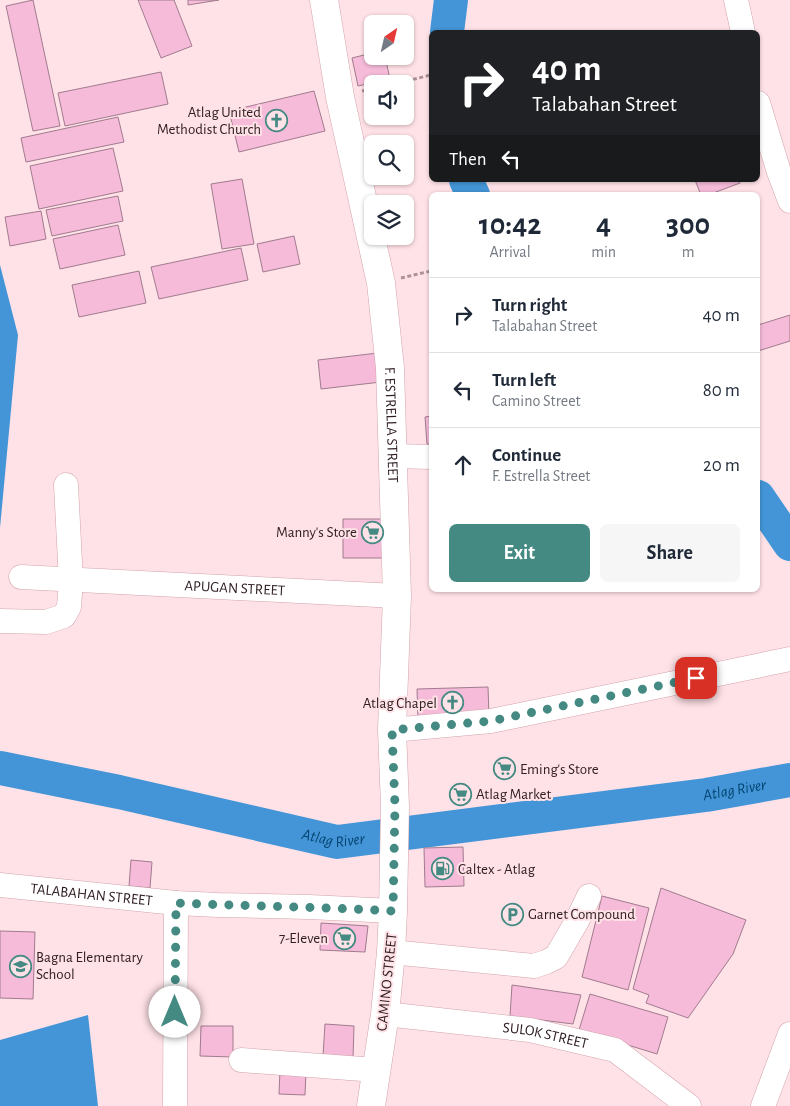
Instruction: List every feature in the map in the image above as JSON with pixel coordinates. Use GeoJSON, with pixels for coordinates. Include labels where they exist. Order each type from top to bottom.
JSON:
{"type":"FeatureCollection","features":[{"type":"Feature","properties":{"kind":"main road","name":"F. ESTRELLA STREET"},"geometry":{"type":"LineString","coordinates":[[324,0],[340,97],[381,283],[390,368],[397,596],[392,730],[395,806],[394,857]]}},
{"type":"Feature","properties":{"kind":"main road","name":"CAMINO STREET"},"geometry":{"type":"LineString","coordinates":[[371,1106],[385,1014],[391,952],[394,857]]}},
{"type":"Feature","properties":{"kind":"street"},"geometry":{"type":"LineString","coordinates":[[736,0],[743,30]]}},
{"type":"Feature","properties":{"kind":"street"},"geometry":{"type":"LineString","coordinates":[[760,110],[790,201]]}},
{"type":"Feature","properties":{"kind":"street"},"geometry":{"type":"LineString","coordinates":[[393,456],[429,457]]}},
{"type":"Feature","properties":{"kind":"street"},"geometry":{"type":"LineString","coordinates":[[0,621],[46,622],[64,616],[69,607],[71,580],[66,486]]}},
{"type":"Feature","properties":{"kind":"street","name":"APUGAN STREET"},"geometry":{"type":"LineString","coordinates":[[21,578],[397,596]]}},
{"type":"Feature","properties":{"kind":"street"},"geometry":{"type":"LineString","coordinates":[[392,730],[491,721],[790,659]]}},
{"type":"Feature","properties":{"kind":"street","name":"TALABAHAN STREET"},"geometry":{"type":"LineString","coordinates":[[0,885],[176,903],[393,911]]}},
{"type":"Feature","properties":{"kind":"street"},"geometry":{"type":"LineString","coordinates":[[391,952],[534,966],[556,957],[578,921],[589,896]]}},
{"type":"Feature","properties":{"kind":"street"},"geometry":{"type":"LineString","coordinates":[[175,1106],[176,903]]}},
{"type":"Feature","properties":{"kind":"street","name":"SULOK STREET"},"geometry":{"type":"LineString","coordinates":[[385,1014],[530,1030],[615,1050],[690,1106]]}},
{"type":"Feature","properties":{"kind":"street"},"geometry":{"type":"LineString","coordinates":[[763,1106],[790,1034]]}},
{"type":"Feature","properties":{"kind":"street"},"geometry":{"type":"LineString","coordinates":[[241,1060],[376,1070]]}},
{"type":"Feature","properties":{"kind":"path"},"geometry":{"type":"LineString","coordinates":[[414,79],[429,75]]}},
{"type":"Feature","properties":{"kind":"path"},"geometry":{"type":"LineString","coordinates":[[381,283],[429,271]]}},
{"type":"Feature","properties":{"kind":"water"},"geometry":{"type":"Polygon","coordinates":[[[0,265],[18,335],[0,528],[0,265]]]}},
{"type":"Feature","properties":{"kind":"water"},"geometry":{"type":"Polygon","coordinates":[[[88,1015],[98,1106],[0,1106],[0,1040],[88,1015]]]}},
{"type":"Feature","properties":{"kind":"building"},"geometry":{"type":"Polygon","coordinates":[[[33,0],[60,126],[33,131],[6,6],[33,0]]]}},
{"type":"Feature","properties":{"kind":"building"},"geometry":{"type":"Polygon","coordinates":[[[138,0],[174,0],[192,46],[161,58],[138,0]]]}},
{"type":"Feature","properties":{"kind":"building"},"geometry":{"type":"Polygon","coordinates":[[[188,0],[219,0],[188,5],[188,0]]]}},
{"type":"Feature","properties":{"kind":"building"},"geometry":{"type":"Polygon","coordinates":[[[364,55],[364,65],[387,65],[389,75],[364,75],[364,85],[358,86],[352,58],[364,55]]]}},
{"type":"Feature","properties":{"kind":"building"},"geometry":{"type":"Polygon","coordinates":[[[161,72],[168,104],[65,126],[58,93],[161,72]]]}},
{"type":"Feature","properties":{"kind":"building","name":"Atlag United Methodist Church"},"geometry":{"type":"Polygon","coordinates":[[[314,91],[325,131],[239,152],[229,111],[314,91]]]}},
{"type":"Feature","properties":{"kind":"building"},"geometry":{"type":"Polygon","coordinates":[[[118,117],[124,142],[26,162],[21,138],[118,117]]]}},
{"type":"Feature","properties":{"kind":"building"},"geometry":{"type":"Polygon","coordinates":[[[113,148],[123,191],[39,209],[30,166],[113,148]]]}},
{"type":"Feature","properties":{"kind":"building"},"geometry":{"type":"Polygon","coordinates":[[[242,179],[254,244],[222,249],[211,184],[242,179]]]}},
{"type":"Feature","properties":{"kind":"building"},"geometry":{"type":"Polygon","coordinates":[[[696,182],[740,183],[716,192],[700,192],[696,182]]]}},
{"type":"Feature","properties":{"kind":"building"},"geometry":{"type":"Polygon","coordinates":[[[118,196],[123,221],[52,236],[46,210],[118,196]]]}},
{"type":"Feature","properties":{"kind":"building"},"geometry":{"type":"Polygon","coordinates":[[[41,211],[46,239],[10,246],[5,217],[41,211]]]}},
{"type":"Feature","properties":{"kind":"building"},"geometry":{"type":"Polygon","coordinates":[[[118,225],[125,255],[60,269],[53,239],[118,225]]]}},
{"type":"Feature","properties":{"kind":"building"},"geometry":{"type":"Polygon","coordinates":[[[294,236],[300,264],[263,272],[257,244],[294,236]]]}},
{"type":"Feature","properties":{"kind":"building"},"geometry":{"type":"Polygon","coordinates":[[[241,248],[248,280],[159,299],[151,267],[241,248]]]}},
{"type":"Feature","properties":{"kind":"building"},"geometry":{"type":"Polygon","coordinates":[[[139,271],[146,303],[79,317],[72,285],[139,271]]]}},
{"type":"Feature","properties":{"kind":"building"},"geometry":{"type":"Polygon","coordinates":[[[790,315],[790,341],[760,350],[760,324],[790,315]]]}},
{"type":"Feature","properties":{"kind":"building"},"geometry":{"type":"Polygon","coordinates":[[[378,353],[381,382],[321,389],[318,360],[378,353]]]}},
{"type":"Feature","properties":{"kind":"building"},"geometry":{"type":"Polygon","coordinates":[[[429,416],[429,444],[427,444],[425,417],[429,416]]]}},
{"type":"Feature","properties":{"kind":"building"},"geometry":{"type":"Polygon","coordinates":[[[343,519],[387,519],[386,558],[343,558],[343,519]]]}},
{"type":"Feature","properties":{"kind":"building","name":"Atlag Chapel"},"geometry":{"type":"Polygon","coordinates":[[[488,687],[489,716],[418,719],[417,689],[488,687]]]}},
{"type":"Feature","properties":{"kind":"building"},"geometry":{"type":"Polygon","coordinates":[[[463,847],[464,886],[425,887],[424,848],[463,847]]]}},
{"type":"Feature","properties":{"kind":"building"},"geometry":{"type":"Polygon","coordinates":[[[131,860],[152,862],[150,888],[129,886],[131,860]]]}},
{"type":"Feature","properties":{"kind":"building"},"geometry":{"type":"Polygon","coordinates":[[[661,888],[746,920],[733,954],[688,1018],[646,1003],[649,995],[633,989],[661,888]]]}},
{"type":"Feature","properties":{"kind":"building"},"geometry":{"type":"Polygon","coordinates":[[[602,896],[649,908],[628,990],[582,977],[602,896]]]}},
{"type":"Feature","properties":{"kind":"building","name":"7-Eleven"},"geometry":{"type":"Polygon","coordinates":[[[321,923],[368,926],[365,952],[320,950],[321,923]]]}},
{"type":"Feature","properties":{"kind":"building","name":"Bagna Elementary School"},"geometry":{"type":"Polygon","coordinates":[[[0,931],[35,932],[33,999],[0,998],[0,931]]]}},
{"type":"Feature","properties":{"kind":"building"},"geometry":{"type":"Polygon","coordinates":[[[512,985],[581,995],[573,1024],[510,1016],[512,985]]]}},
{"type":"Feature","properties":{"kind":"building"},"geometry":{"type":"Polygon","coordinates":[[[590,994],[668,1017],[657,1054],[579,1030],[590,994]]]}},
{"type":"Feature","properties":{"kind":"building"},"geometry":{"type":"Polygon","coordinates":[[[325,1024],[354,1026],[353,1058],[323,1056],[325,1024]]]}},
{"type":"Feature","properties":{"kind":"building"},"geometry":{"type":"Polygon","coordinates":[[[201,1026],[233,1026],[233,1057],[200,1056],[201,1026]]]}},
{"type":"Feature","properties":{"kind":"building"},"geometry":{"type":"Polygon","coordinates":[[[280,1070],[306,1071],[305,1095],[279,1094],[280,1070]]]}},
{"type":"Feature","properties":{"kind":"waterway"},"geometry":{"type":"LineString","coordinates":[[447,30],[451,0]]}},
{"type":"Feature","properties":{"kind":"waterway"},"geometry":{"type":"LineString","coordinates":[[467,182],[472,192]]}},
{"type":"Feature","properties":{"kind":"waterway"},"geometry":{"type":"LineString","coordinates":[[760,500],[790,544]]}},
{"type":"Feature","properties":{"kind":"waterway","name":"Atlag River"},"geometry":{"type":"LineString","coordinates":[[0,768],[119,792],[337,842],[706,795],[790,780]]}},
{"type":"Feature","properties":{"kind":"place","name":"Atlag United Methodist Church"},"geometry":{"type":"Point","coordinates":[277,121]}},
{"type":"Feature","properties":{"kind":"place","name":"Manny's Store"},"geometry":{"type":"Point","coordinates":[373,532]}},
{"type":"Feature","properties":{"kind":"place","name":"Atlag Chapel"},"geometry":{"type":"Point","coordinates":[453,703]}},
{"type":"Feature","properties":{"kind":"place","name":"Eming's Store"},"geometry":{"type":"Point","coordinates":[504,769]}},
{"type":"Feature","properties":{"kind":"place","name":"Atlag Market"},"geometry":{"type":"Point","coordinates":[460,794]}},
{"type":"Feature","properties":{"kind":"place","name":"Caltex - Atlag"},"geometry":{"type":"Point","coordinates":[442,869]}},
{"type":"Feature","properties":{"kind":"place","name":"Garnet Compound"},"geometry":{"type":"Point","coordinates":[512,914]}},
{"type":"Feature","properties":{"kind":"place","name":"7-Eleven"},"geometry":{"type":"Point","coordinates":[344,938]}},
{"type":"Feature","properties":{"kind":"place","name":"Bagna Elementary School"},"geometry":{"type":"Point","coordinates":[20,966]}},
{"type":"Feature","properties":{"kind":"route"},"geometry":{"type":"LineString","coordinates":[[175,1012],[176,903],[393,911],[395,806],[392,730],[491,721],[696,678]]}}]}
